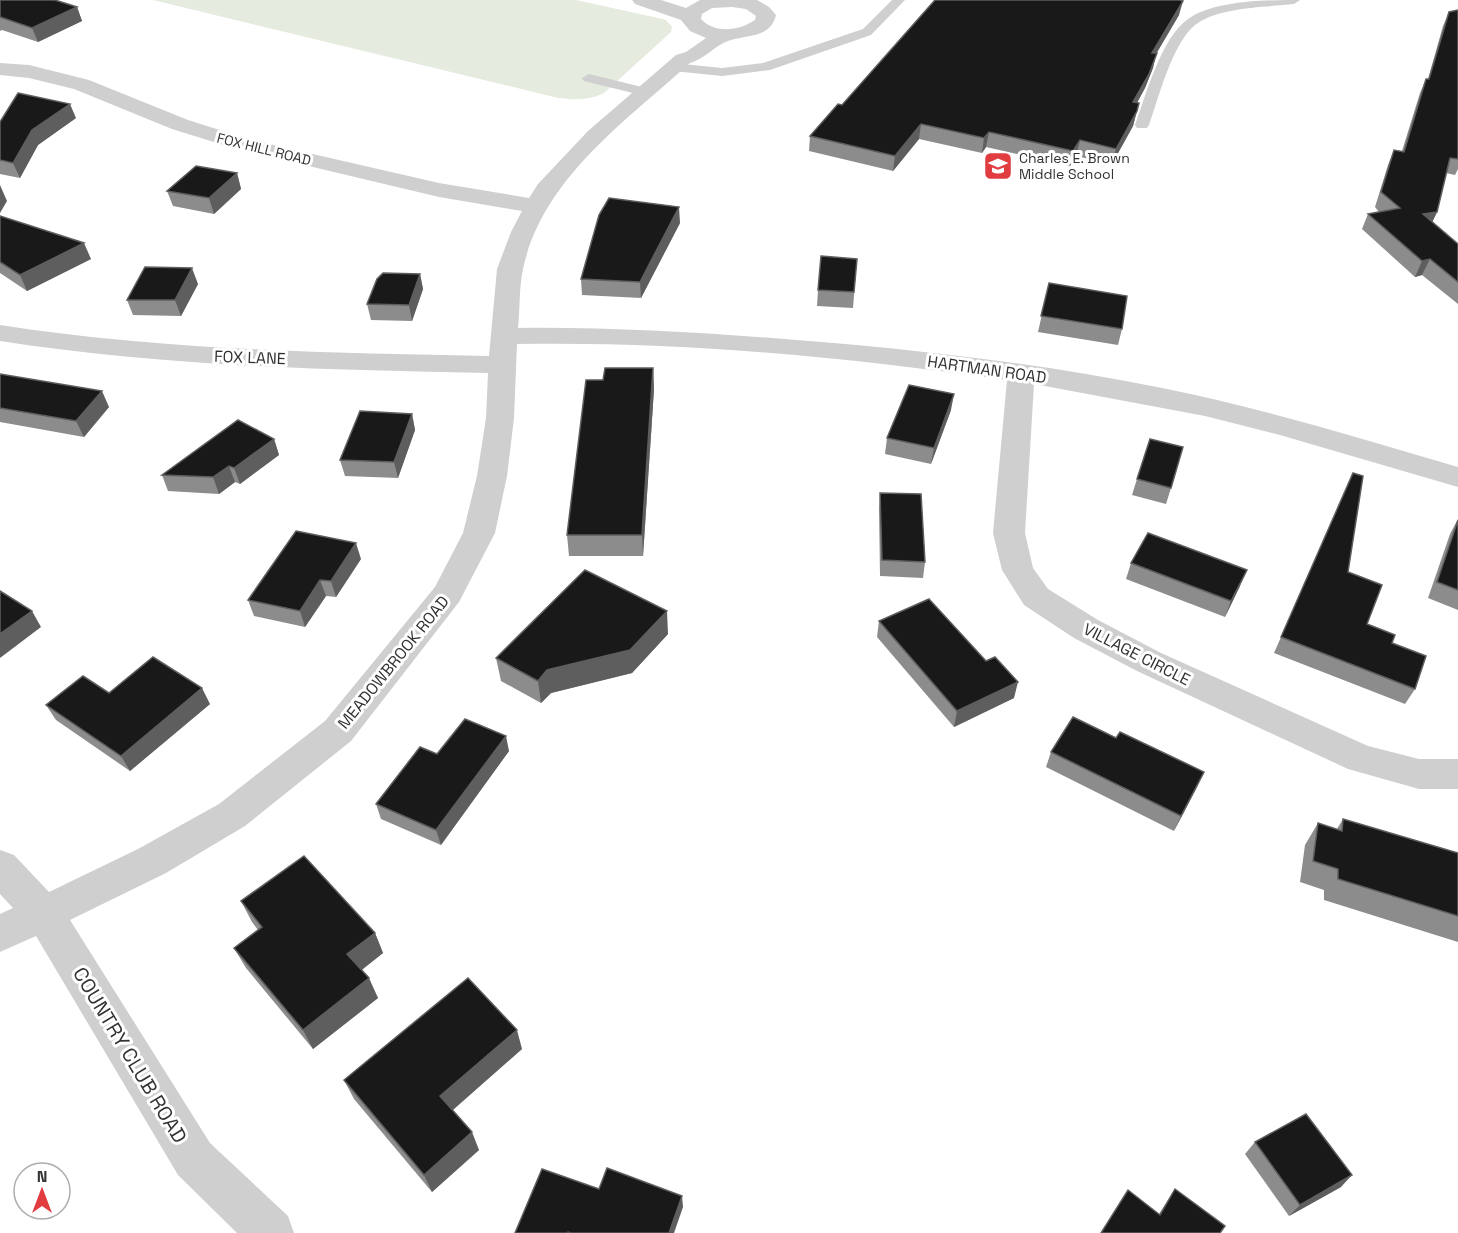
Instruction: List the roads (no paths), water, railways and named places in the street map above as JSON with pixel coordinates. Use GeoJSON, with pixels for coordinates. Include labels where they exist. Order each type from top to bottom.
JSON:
{"type":"FeatureCollection","features":[{"type":"Feature","properties":{"kind":"street"},"geometry":{"type":"LineString","coordinates":[[642,0],[697,12],[743,1],[763,10],[766,15],[764,23],[753,30],[725,34],[697,12]]}},
{"type":"Feature","properties":{"kind":"street","name":"MEADOWBROOK ROAD"},"geometry":{"type":"LineString","coordinates":[[678,63],[697,12]]}},
{"type":"Feature","properties":{"kind":"street","name":"MEADOWBROOK ROAD"},"geometry":{"type":"LineString","coordinates":[[0,934],[152,861],[232,814],[338,731],[448,594],[479,533],[492,476],[500,418],[510,269],[523,232],[536,206],[546,189],[596,136],[678,63],[693,56],[725,34]]}},
{"type":"Feature","properties":{"kind":"street","name":"FOX HILL ROAD"},"geometry":{"type":"LineString","coordinates":[[0,69],[27,70],[59,76],[101,89],[163,118],[208,135],[395,180],[506,203],[536,206]]}},
{"type":"Feature","properties":{"kind":"street","name":"FOX LANE"},"geometry":{"type":"LineString","coordinates":[[0,333],[53,342],[155,354],[503,350]]}},
{"type":"Feature","properties":{"kind":"street","name":"HARTMAN ROAD"},"geometry":{"type":"LineString","coordinates":[[503,350],[621,337],[857,352],[1021,373],[1121,389],[1215,410],[1314,434],[1458,477]]}},
{"type":"Feature","properties":{"kind":"street","name":"VILLAGE CIRCLE"},"geometry":{"type":"LineString","coordinates":[[1021,373],[1009,533],[1018,570],[1036,597],[1086,629],[1149,662],[1361,759],[1419,774],[1458,774]]}},
{"type":"Feature","properties":{"kind":"street","name":"COUNTRY CLUB ROAD"},"geometry":{"type":"LineString","coordinates":[[0,867],[44,914],[194,1159],[271,1233]]}},
{"type":"Feature","properties":{"kind":"lane"},"geometry":{"type":"LineString","coordinates":[[678,63],[722,72],[765,67],[867,32],[899,0]]}},
{"type":"Feature","properties":{"kind":"lane"},"geometry":{"type":"LineString","coordinates":[[1142,125],[1175,43],[1190,22],[1214,12],[1294,0]]}},
{"type":"Feature","properties":{"kind":"lane"},"geometry":{"type":"LineString","coordinates":[[589,78],[645,92]]}},
{"type":"Feature","properties":{"kind":"place","name":"Charles E. Brown Middle School"},"geometry":{"type":"Point","coordinates":[998,166]}}]}
